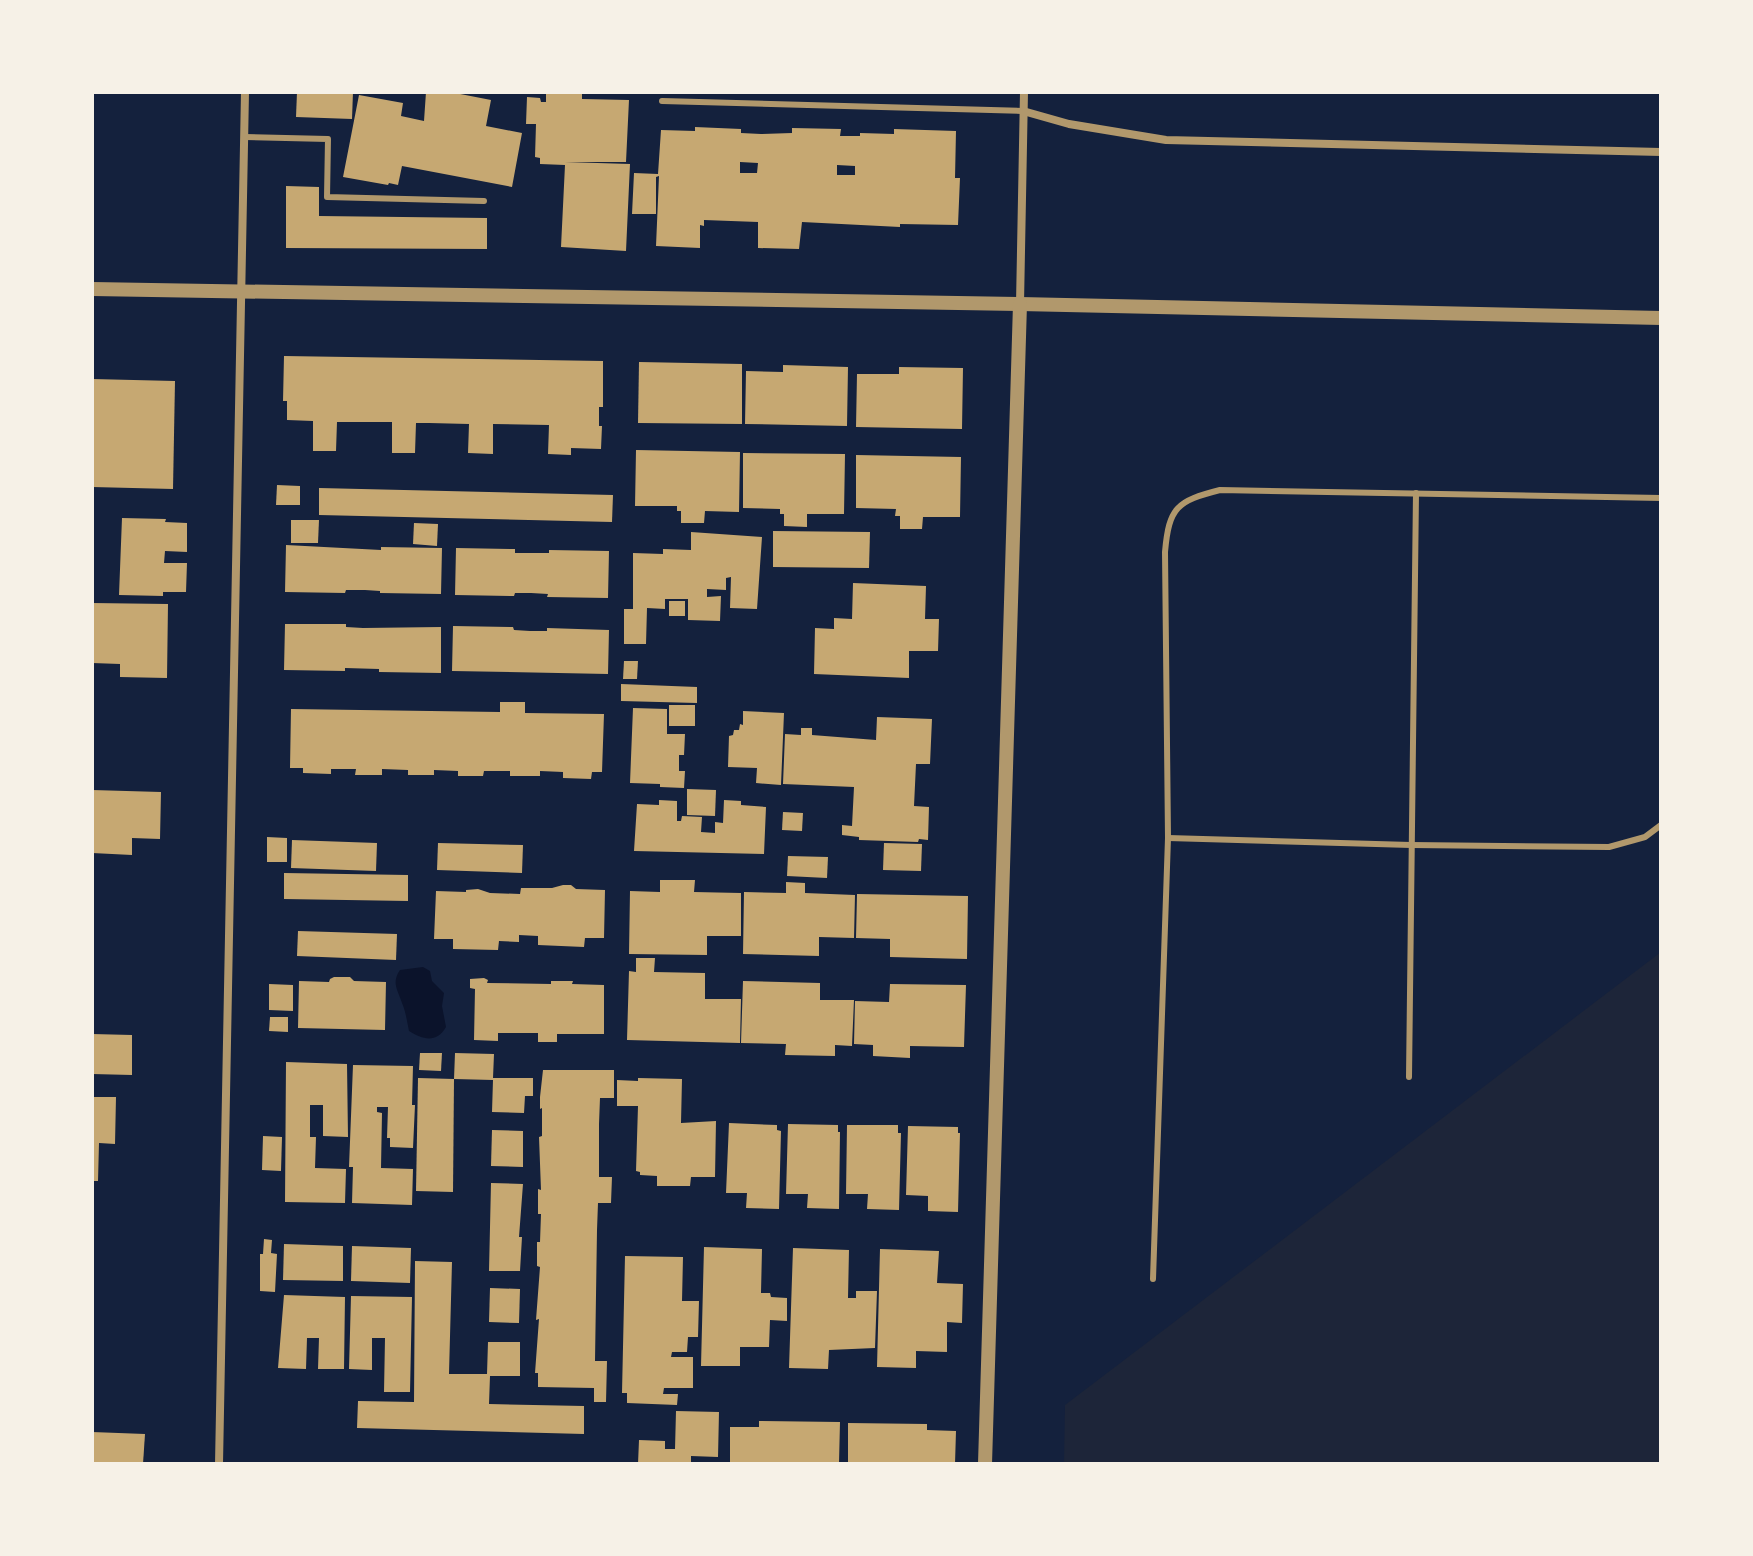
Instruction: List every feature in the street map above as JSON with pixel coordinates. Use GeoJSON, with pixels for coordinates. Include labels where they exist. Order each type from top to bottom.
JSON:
{"type":"FeatureCollection","features":[{"type":"Feature","properties":{"kind":"street"},"geometry":{"type":"LineString","coordinates":[[219,1464],[245,92]]}},
{"type":"Feature","properties":{"kind":"street"},"geometry":{"type":"LineString","coordinates":[[985,1464],[1024,92]]}},
{"type":"Feature","properties":{"kind":"street"},"geometry":{"type":"LineString","coordinates":[[1023,111],[1069,124],[1166,140],[1661,152]]}},
{"type":"Feature","properties":{"kind":"street"},"geometry":{"type":"LineString","coordinates":[[92,289],[1661,318]]}},
{"type":"Feature","properties":{"kind":"lane"},"geometry":{"type":"LineString","coordinates":[[662,101],[1023,111]]}},
{"type":"Feature","properties":{"kind":"lane"},"geometry":{"type":"LineString","coordinates":[[245,137],[328,139],[327,197],[484,201]]}},
{"type":"Feature","properties":{"kind":"lane"},"geometry":{"type":"LineString","coordinates":[[1153,1279],[1168,838],[1165,552],[1168,525],[1176,509],[1192,497],[1220,490],[1661,498]]}},
{"type":"Feature","properties":{"kind":"lane"},"geometry":{"type":"LineString","coordinates":[[1409,1077],[1416,493]]}},
{"type":"Feature","properties":{"kind":"lane"},"geometry":{"type":"LineString","coordinates":[[1168,838],[1609,847],[1645,837],[1661,825]]}},
{"type":"Feature","properties":{"kind":"shaded area"},"geometry":{"type":"Polygon","coordinates":[[[1661,952],[1661,1464],[1064,1464],[1065,1405],[1661,952]]]}},
{"type":"Feature","properties":{"kind":"shaded area"},"geometry":{"type":"Polygon","coordinates":[[[423,967],[430,971],[432,981],[444,993],[442,1006],[446,1027],[434,1038],[409,1031],[397,990],[400,970],[423,967]]]}},
{"type":"Feature","properties":{"kind":"building"},"geometry":{"type":"Polygon","coordinates":[[[297,92],[353,92],[352,119],[296,117],[297,92]]]}},
{"type":"Feature","properties":{"kind":"building"},"geometry":{"type":"Polygon","coordinates":[[[426,92],[450,92],[491,100],[486,126],[522,133],[512,187],[402,166],[398,185],[343,177],[359,95],[403,103],[401,116],[424,121],[426,92]]]}},
{"type":"Feature","properties":{"kind":"building"},"geometry":{"type":"Polygon","coordinates":[[[546,92],[582,92],[582,99],[629,100],[626,162],[565,162],[630,164],[626,251],[561,247],[565,165],[540,164],[540,158],[535,157],[536,124],[526,124],[527,97],[546,102],[546,92]]]}},
{"type":"Feature","properties":{"kind":"building"},"geometry":{"type":"Polygon","coordinates":[[[695,127],[741,129],[741,133],[761,134],[792,133],[792,128],[841,129],[840,136],[860,136],[860,133],[894,134],[894,129],[956,131],[955,178],[960,178],[958,225],[900,224],[900,227],[802,222],[799,249],[758,248],[758,222],[704,220],[704,226],[700,225],[700,248],[656,246],[659,176],[656,177],[656,214],[632,214],[634,173],[658,174],[661,130],[695,131],[695,127]],[[740,162],[740,173],[757,173],[758,163],[740,162]],[[837,165],[837,175],[855,175],[855,166],[837,165]]]}},
{"type":"Feature","properties":{"kind":"building"},"geometry":{"type":"Polygon","coordinates":[[[286,186],[319,187],[319,216],[487,218],[487,249],[286,248],[286,186]]]}},
{"type":"Feature","properties":{"kind":"building"},"geometry":{"type":"Polygon","coordinates":[[[284,356],[603,361],[603,407],[599,407],[601,449],[571,448],[571,455],[548,454],[549,425],[493,424],[493,454],[468,453],[469,424],[416,423],[415,453],[392,453],[392,422],[337,422],[336,451],[313,451],[313,421],[287,420],[287,401],[283,401],[284,356]]]}},
{"type":"Feature","properties":{"kind":"building"},"geometry":{"type":"Polygon","coordinates":[[[639,362],[742,364],[742,424],[638,423],[639,362]]]}},
{"type":"Feature","properties":{"kind":"building"},"geometry":{"type":"Polygon","coordinates":[[[783,365],[848,367],[847,426],[745,424],[746,371],[783,372],[783,365]]]}},
{"type":"Feature","properties":{"kind":"building"},"geometry":{"type":"Polygon","coordinates":[[[899,367],[963,368],[962,429],[856,427],[857,374],[899,374],[899,367]]]}},
{"type":"Feature","properties":{"kind":"building"},"geometry":{"type":"Polygon","coordinates":[[[92,379],[175,381],[173,489],[92,487],[92,379]]]}},
{"type":"Feature","properties":{"kind":"building"},"geometry":{"type":"Polygon","coordinates":[[[636,450],[740,452],[739,512],[705,511],[704,523],[681,523],[681,511],[677,511],[677,506],[635,506],[636,450]]]}},
{"type":"Feature","properties":{"kind":"building"},"geometry":{"type":"Polygon","coordinates":[[[743,453],[845,454],[844,514],[807,514],[807,527],[784,526],[784,514],[780,514],[780,509],[743,508],[743,453]]]}},
{"type":"Feature","properties":{"kind":"building"},"geometry":{"type":"Polygon","coordinates":[[[856,455],[961,457],[960,517],[923,517],[922,529],[900,529],[900,516],[895,516],[896,509],[856,508],[856,455]]]}},
{"type":"Feature","properties":{"kind":"building"},"geometry":{"type":"Polygon","coordinates":[[[277,485],[300,486],[300,505],[276,505],[277,485]]]}},
{"type":"Feature","properties":{"kind":"building"},"geometry":{"type":"Polygon","coordinates":[[[319,488],[613,495],[612,522],[319,515],[319,488]]]}},
{"type":"Feature","properties":{"kind":"building"},"geometry":{"type":"Polygon","coordinates":[[[122,518],[187,523],[187,552],[165,551],[164,563],[187,563],[186,592],[163,592],[163,596],[119,595],[122,518]]]}},
{"type":"Feature","properties":{"kind":"building"},"geometry":{"type":"Polygon","coordinates":[[[291,520],[319,520],[318,543],[291,543],[291,520]]]}},
{"type":"Feature","properties":{"kind":"building"},"geometry":{"type":"Polygon","coordinates":[[[414,523],[438,524],[437,546],[413,544],[414,523]]]}},
{"type":"Feature","properties":{"kind":"building"},"geometry":{"type":"Polygon","coordinates":[[[773,531],[870,532],[869,568],[773,567],[773,531]]]}},
{"type":"Feature","properties":{"kind":"building"},"geometry":{"type":"Polygon","coordinates":[[[691,532],[762,537],[757,609],[730,608],[731,577],[726,578],[726,590],[707,589],[707,597],[721,596],[720,621],[688,620],[688,599],[665,599],[665,609],[647,608],[646,644],[624,644],[624,609],[633,609],[633,553],[663,554],[663,549],[691,550],[691,532]]]}},
{"type":"Feature","properties":{"kind":"building"},"geometry":{"type":"Polygon","coordinates":[[[286,545],[381,550],[381,547],[442,548],[441,594],[365,590],[346,590],[345,593],[285,592],[286,545]]]}},
{"type":"Feature","properties":{"kind":"building"},"geometry":{"type":"Polygon","coordinates":[[[456,548],[515,549],[515,553],[609,551],[608,598],[547,597],[548,594],[531,593],[515,593],[514,596],[455,595],[456,548]]]}},
{"type":"Feature","properties":{"kind":"building"},"geometry":{"type":"Polygon","coordinates":[[[853,583],[926,586],[925,619],[939,619],[938,651],[909,651],[909,678],[814,674],[815,628],[834,629],[834,618],[852,619],[853,583]]]}},
{"type":"Feature","properties":{"kind":"building"},"geometry":{"type":"Polygon","coordinates":[[[669,601],[685,601],[685,616],[669,616],[669,601]]]}},
{"type":"Feature","properties":{"kind":"building"},"geometry":{"type":"Polygon","coordinates":[[[92,603],[168,604],[167,678],[120,677],[120,664],[92,663],[92,603]]]}},
{"type":"Feature","properties":{"kind":"building"},"geometry":{"type":"Polygon","coordinates":[[[285,624],[346,624],[346,627],[363,628],[441,627],[441,673],[345,668],[345,671],[284,670],[285,624]]]}},
{"type":"Feature","properties":{"kind":"building"},"geometry":{"type":"Polygon","coordinates":[[[453,626],[513,627],[514,630],[530,631],[547,631],[547,628],[609,630],[608,674],[452,671],[453,626]]]}},
{"type":"Feature","properties":{"kind":"building"},"geometry":{"type":"Polygon","coordinates":[[[624,661],[638,661],[637,679],[623,679],[624,661]]]}},
{"type":"Feature","properties":{"kind":"building"},"geometry":{"type":"Polygon","coordinates":[[[621,684],[697,687],[697,703],[621,701],[621,684]]]}},
{"type":"Feature","properties":{"kind":"building"},"geometry":{"type":"Polygon","coordinates":[[[500,702],[525,702],[525,713],[604,714],[602,772],[592,772],[591,779],[563,778],[563,772],[540,771],[540,776],[510,776],[510,771],[484,771],[483,776],[458,776],[458,771],[434,770],[434,775],[408,775],[408,770],[382,769],[382,775],[355,775],[356,769],[331,769],[331,774],[303,773],[303,768],[290,768],[291,709],[500,712],[500,702]]]}},
{"type":"Feature","properties":{"kind":"building"},"geometry":{"type":"Polygon","coordinates":[[[669,705],[695,705],[695,726],[669,726],[669,705]]]}},
{"type":"Feature","properties":{"kind":"building"},"geometry":{"type":"Polygon","coordinates":[[[633,708],[667,709],[667,734],[685,734],[684,755],[679,755],[679,771],[685,771],[684,788],[630,783],[633,708]]]}},
{"type":"Feature","properties":{"kind":"building"},"geometry":{"type":"Polygon","coordinates":[[[743,711],[784,713],[781,785],[756,783],[757,768],[728,767],[729,736],[733,735],[734,730],[739,730],[740,724],[743,725],[743,711]]]}},
{"type":"Feature","properties":{"kind":"building"},"geometry":{"type":"Polygon","coordinates":[[[877,717],[932,719],[930,764],[916,764],[914,806],[929,807],[928,840],[859,840],[859,837],[842,835],[842,825],[852,826],[854,787],[783,784],[785,734],[801,735],[801,728],[812,728],[812,735],[876,740],[877,717]]]}},
{"type":"Feature","properties":{"kind":"building"},"geometry":{"type":"Polygon","coordinates":[[[687,789],[716,790],[715,816],[687,815],[687,789]]]}},
{"type":"Feature","properties":{"kind":"building"},"geometry":{"type":"Polygon","coordinates":[[[92,790],[161,792],[160,839],[132,838],[132,855],[92,853],[92,790]]]}},
{"type":"Feature","properties":{"kind":"building"},"geometry":{"type":"Polygon","coordinates":[[[659,800],[677,801],[677,821],[681,821],[682,816],[702,817],[701,832],[715,833],[715,822],[723,823],[724,800],[766,807],[764,854],[634,851],[637,804],[659,805],[659,800]]]}},
{"type":"Feature","properties":{"kind":"building"},"geometry":{"type":"Polygon","coordinates":[[[783,812],[803,813],[802,831],[782,830],[783,812]]]}},
{"type":"Feature","properties":{"kind":"building"},"geometry":{"type":"Polygon","coordinates":[[[267,837],[287,838],[287,862],[267,862],[267,837]]]}},
{"type":"Feature","properties":{"kind":"building"},"geometry":{"type":"Polygon","coordinates":[[[292,840],[377,843],[376,871],[291,868],[292,840]]]}},
{"type":"Feature","properties":{"kind":"building"},"geometry":{"type":"Polygon","coordinates":[[[438,843],[523,845],[522,873],[437,870],[438,843]]]}},
{"type":"Feature","properties":{"kind":"building"},"geometry":{"type":"Polygon","coordinates":[[[884,843],[922,844],[921,871],[883,870],[884,843]]]}},
{"type":"Feature","properties":{"kind":"building"},"geometry":{"type":"Polygon","coordinates":[[[788,856],[828,857],[827,878],[787,876],[788,856]]]}},
{"type":"Feature","properties":{"kind":"building"},"geometry":{"type":"Polygon","coordinates":[[[284,873],[408,875],[408,901],[284,899],[284,873]]]}},
{"type":"Feature","properties":{"kind":"building"},"geometry":{"type":"Polygon","coordinates":[[[660,880],[695,880],[694,892],[741,893],[741,936],[707,936],[707,955],[629,954],[630,891],[660,892],[660,880]]]}},
{"type":"Feature","properties":{"kind":"building"},"geometry":{"type":"Polygon","coordinates":[[[786,882],[805,883],[805,893],[855,895],[854,938],[819,937],[819,956],[743,954],[744,892],[786,893],[786,882]]]}},
{"type":"Feature","properties":{"kind":"building"},"geometry":{"type":"Polygon","coordinates":[[[563,885],[576,889],[605,890],[604,938],[585,938],[584,947],[538,945],[538,936],[519,935],[519,942],[499,941],[498,950],[453,949],[453,939],[434,939],[436,891],[466,892],[478,889],[490,893],[520,894],[521,888],[563,885]]]}},
{"type":"Feature","properties":{"kind":"building"},"geometry":{"type":"Polygon","coordinates":[[[857,894],[968,896],[967,959],[890,957],[890,939],[856,938],[857,894]]]}},
{"type":"Feature","properties":{"kind":"building"},"geometry":{"type":"Polygon","coordinates":[[[298,931],[397,934],[396,960],[297,956],[298,931]]]}},
{"type":"Feature","properties":{"kind":"building"},"geometry":{"type":"Polygon","coordinates":[[[636,958],[655,958],[654,972],[705,973],[705,999],[741,999],[740,1043],[627,1040],[629,971],[636,972],[636,958]]]}},
{"type":"Feature","properties":{"kind":"building"},"geometry":{"type":"Polygon","coordinates":[[[334,977],[386,982],[385,1030],[298,1028],[299,981],[329,982],[334,977]]]}},
{"type":"Feature","properties":{"kind":"building"},"geometry":{"type":"Polygon","coordinates":[[[470,979],[488,980],[487,983],[551,984],[551,981],[573,981],[572,984],[604,985],[604,1034],[557,1034],[557,1042],[538,1042],[538,1033],[498,1033],[498,1041],[474,1040],[475,989],[470,988],[470,979]]]}},
{"type":"Feature","properties":{"kind":"building"},"geometry":{"type":"Polygon","coordinates":[[[743,981],[820,983],[820,1000],[854,1000],[852,1046],[835,1045],[835,1056],[785,1055],[786,1044],[741,1043],[743,981]]]}},
{"type":"Feature","properties":{"kind":"building"},"geometry":{"type":"Polygon","coordinates":[[[269,984],[293,985],[293,1011],[269,1010],[269,984]]]}},
{"type":"Feature","properties":{"kind":"building"},"geometry":{"type":"Polygon","coordinates":[[[890,984],[966,985],[964,1047],[910,1046],[910,1058],[873,1056],[873,1045],[854,1044],[855,1001],[889,1002],[890,984]]]}},
{"type":"Feature","properties":{"kind":"building"},"geometry":{"type":"Polygon","coordinates":[[[270,1017],[288,1017],[288,1032],[269,1031],[270,1017]]]}},
{"type":"Feature","properties":{"kind":"building"},"geometry":{"type":"Polygon","coordinates":[[[92,1034],[132,1035],[132,1075],[92,1074],[92,1034]]]}},
{"type":"Feature","properties":{"kind":"building"},"geometry":{"type":"Polygon","coordinates":[[[420,1053],[442,1053],[441,1071],[419,1070],[420,1053]]]}},
{"type":"Feature","properties":{"kind":"building"},"geometry":{"type":"Polygon","coordinates":[[[455,1053],[494,1054],[493,1078],[533,1078],[533,1096],[525,1096],[524,1113],[492,1112],[493,1080],[454,1079],[455,1053]]]}},
{"type":"Feature","properties":{"kind":"building"},"geometry":{"type":"Polygon","coordinates":[[[286,1062],[347,1064],[348,1137],[323,1136],[323,1105],[310,1105],[310,1137],[316,1137],[315,1168],[346,1169],[345,1203],[285,1202],[286,1062]]]}},
{"type":"Feature","properties":{"kind":"building"},"geometry":{"type":"Polygon","coordinates":[[[353,1065],[413,1066],[413,1148],[390,1147],[390,1138],[387,1138],[388,1107],[377,1107],[377,1112],[382,1113],[381,1168],[413,1169],[412,1205],[352,1203],[353,1167],[349,1167],[353,1065]]]}},
{"type":"Feature","properties":{"kind":"building"},"geometry":{"type":"Polygon","coordinates":[[[543,1070],[614,1070],[614,1098],[600,1098],[599,1124],[599,1177],[612,1177],[611,1203],[598,1203],[597,1230],[595,1361],[607,1361],[606,1402],[594,1402],[594,1388],[538,1387],[538,1373],[535,1373],[539,1319],[536,1320],[540,1267],[537,1266],[537,1242],[540,1242],[541,1214],[538,1214],[538,1189],[541,1190],[539,1137],[542,1136],[540,1097],[543,1070]]]}},
{"type":"Feature","properties":{"kind":"building"},"geometry":{"type":"Polygon","coordinates":[[[418,1078],[454,1079],[453,1192],[416,1191],[418,1078]]]}},
{"type":"Feature","properties":{"kind":"building"},"geometry":{"type":"Polygon","coordinates":[[[638,1078],[682,1079],[681,1123],[716,1121],[715,1177],[691,1177],[690,1186],[657,1186],[657,1176],[640,1175],[636,1171],[638,1106],[617,1106],[617,1080],[638,1081],[638,1078]]]}},
{"type":"Feature","properties":{"kind":"building"},"geometry":{"type":"Polygon","coordinates":[[[92,1097],[116,1097],[115,1144],[99,1143],[98,1181],[92,1181],[92,1097]]]}},
{"type":"Feature","properties":{"kind":"building"},"geometry":{"type":"Polygon","coordinates":[[[729,1123],[777,1125],[777,1130],[781,1131],[779,1209],[746,1208],[747,1193],[726,1193],[729,1123]]]}},
{"type":"Feature","properties":{"kind":"building"},"geometry":{"type":"Polygon","coordinates":[[[788,1124],[838,1125],[839,1209],[807,1208],[808,1194],[786,1194],[788,1124]]]}},
{"type":"Feature","properties":{"kind":"building"},"geometry":{"type":"Polygon","coordinates":[[[847,1125],[898,1125],[898,1133],[901,1133],[899,1210],[867,1209],[868,1194],[846,1194],[847,1125]]]}},
{"type":"Feature","properties":{"kind":"building"},"geometry":{"type":"Polygon","coordinates":[[[908,1126],[958,1127],[958,1212],[928,1211],[928,1196],[906,1195],[908,1126]]]}},
{"type":"Feature","properties":{"kind":"building"},"geometry":{"type":"Polygon","coordinates":[[[492,1130],[523,1131],[523,1167],[491,1166],[492,1130]]]}},
{"type":"Feature","properties":{"kind":"building"},"geometry":{"type":"Polygon","coordinates":[[[263,1136],[282,1137],[281,1171],[262,1170],[263,1136]]]}},
{"type":"Feature","properties":{"kind":"building"},"geometry":{"type":"Polygon","coordinates":[[[491,1183],[523,1184],[520,1271],[489,1271],[491,1183]]]}},
{"type":"Feature","properties":{"kind":"building"},"geometry":{"type":"Polygon","coordinates":[[[264,1239],[272,1240],[271,1253],[277,1254],[275,1292],[260,1291],[260,1254],[263,1254],[264,1239]]]}},
{"type":"Feature","properties":{"kind":"building"},"geometry":{"type":"Polygon","coordinates":[[[284,1244],[343,1246],[343,1281],[283,1280],[284,1244]]]}},
{"type":"Feature","properties":{"kind":"building"},"geometry":{"type":"Polygon","coordinates":[[[352,1246],[411,1248],[410,1283],[351,1281],[352,1246]]]}},
{"type":"Feature","properties":{"kind":"building"},"geometry":{"type":"Polygon","coordinates":[[[704,1247],[762,1249],[761,1293],[787,1298],[787,1321],[770,1320],[769,1347],[740,1347],[740,1366],[701,1366],[704,1247]]]}},
{"type":"Feature","properties":{"kind":"building"},"geometry":{"type":"Polygon","coordinates":[[[793,1248],[849,1250],[848,1298],[856,1298],[856,1291],[877,1291],[875,1348],[829,1350],[828,1369],[789,1368],[793,1248]]]}},
{"type":"Feature","properties":{"kind":"building"},"geometry":{"type":"Polygon","coordinates":[[[880,1249],[939,1251],[937,1283],[963,1284],[962,1323],[947,1322],[947,1352],[916,1351],[916,1368],[877,1367],[880,1249]]]}},
{"type":"Feature","properties":{"kind":"building"},"geometry":{"type":"Polygon","coordinates":[[[625,1256],[683,1257],[682,1301],[699,1301],[698,1337],[688,1337],[687,1352],[672,1352],[671,1357],[693,1357],[693,1388],[664,1388],[663,1394],[678,1394],[677,1405],[627,1403],[627,1393],[622,1393],[625,1256]]]}},
{"type":"Feature","properties":{"kind":"building"},"geometry":{"type":"Polygon","coordinates":[[[415,1261],[452,1262],[449,1374],[487,1374],[488,1342],[520,1342],[520,1376],[490,1376],[489,1404],[584,1406],[584,1434],[357,1428],[358,1401],[414,1402],[415,1261]]]}},
{"type":"Feature","properties":{"kind":"building"},"geometry":{"type":"Polygon","coordinates":[[[490,1288],[520,1289],[519,1323],[489,1322],[490,1288]]]}},
{"type":"Feature","properties":{"kind":"building"},"geometry":{"type":"Polygon","coordinates":[[[284,1295],[345,1297],[344,1369],[318,1369],[319,1338],[307,1338],[306,1369],[278,1368],[284,1295]]]}},
{"type":"Feature","properties":{"kind":"building"},"geometry":{"type":"Polygon","coordinates":[[[351,1296],[412,1297],[410,1392],[384,1392],[385,1338],[372,1338],[372,1370],[349,1369],[351,1296]]]}},
{"type":"Feature","properties":{"kind":"building"},"geometry":{"type":"Polygon","coordinates":[[[676,1411],[719,1412],[718,1457],[691,1456],[691,1464],[638,1464],[639,1440],[665,1441],[665,1449],[675,1449],[676,1411]]]}},
{"type":"Feature","properties":{"kind":"building"},"geometry":{"type":"Polygon","coordinates":[[[759,1421],[840,1422],[839,1463],[730,1464],[730,1427],[759,1427],[759,1421]]]}},
{"type":"Feature","properties":{"kind":"building"},"geometry":{"type":"Polygon","coordinates":[[[848,1423],[927,1424],[927,1430],[956,1431],[955,1464],[848,1464],[848,1423]]]}},
{"type":"Feature","properties":{"kind":"building"},"geometry":{"type":"Polygon","coordinates":[[[92,1432],[145,1434],[143,1464],[92,1464],[92,1432]]]}}]}
